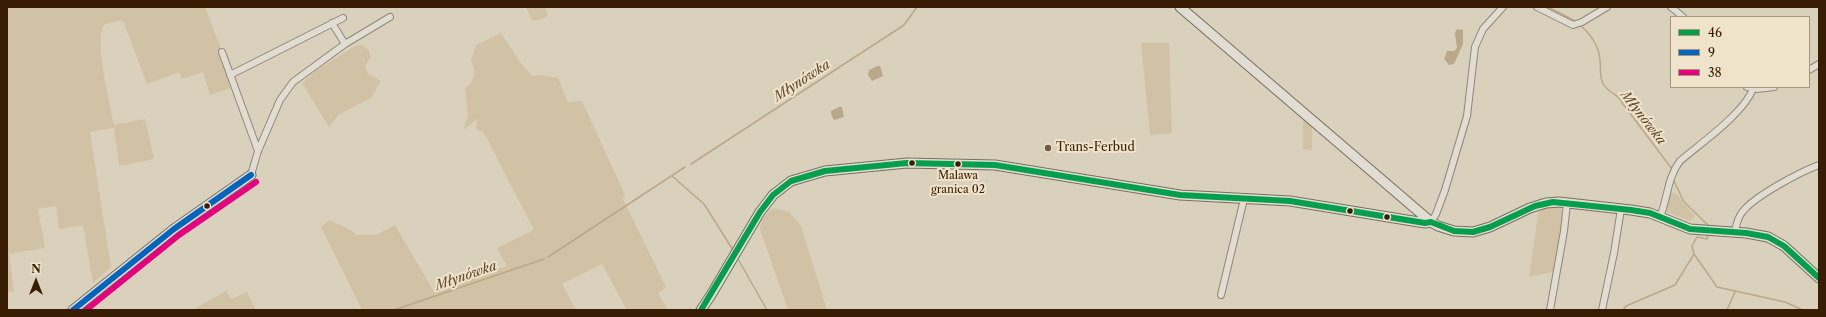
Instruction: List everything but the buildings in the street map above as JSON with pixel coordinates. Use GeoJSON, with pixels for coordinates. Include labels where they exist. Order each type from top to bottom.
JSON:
{"type":"FeatureCollection","features":[{"type":"Feature","properties":{"kind":"street"},"geometry":{"type":"LineString","coordinates":[[1180,7],[1431,222],[1438,226],[1454,231],[1473,232],[1490,227],[1541,204],[1553,202],[1621,209],[1650,213],[1690,228],[1758,235],[1774,240],[1793,253],[1819,278]]}},
{"type":"Feature","properties":{"kind":"street"},"geometry":{"type":"LineString","coordinates":[[701,310],[712,295],[760,212],[773,195],[791,181],[825,171],[912,163],[995,165],[1180,194],[1301,202],[1425,223],[1431,222],[1436,214],[1445,190],[1467,116],[1475,47],[1483,29],[1503,7]]}},
{"type":"Feature","properties":{"kind":"street"},"geometry":{"type":"LineString","coordinates":[[1537,7],[1573,25],[1582,22],[1607,7]]}},
{"type":"Feature","properties":{"kind":"street"},"geometry":{"type":"LineString","coordinates":[[1671,7],[1682,16]]}},
{"type":"Feature","properties":{"kind":"street"},"geometry":{"type":"LineString","coordinates":[[73,310],[174,229],[251,175],[258,151],[280,100],[293,82],[345,44],[390,17]]}},
{"type":"Feature","properties":{"kind":"street"},"geometry":{"type":"LineString","coordinates":[[230,75],[343,18]]}},
{"type":"Feature","properties":{"kind":"street"},"geometry":{"type":"LineString","coordinates":[[332,23],[345,44]]}},
{"type":"Feature","properties":{"kind":"street"},"geometry":{"type":"LineString","coordinates":[[222,52],[258,151]]}},
{"type":"Feature","properties":{"kind":"street"},"geometry":{"type":"LineString","coordinates":[[1810,69],[1819,64]]}},
{"type":"Feature","properties":{"kind":"street"},"geometry":{"type":"LineString","coordinates":[[1660,217],[1666,201],[1668,186],[1675,167],[1680,161],[1750,98],[1750,88],[1770,88]]}},
{"type":"Feature","properties":{"kind":"street"},"geometry":{"type":"LineString","coordinates":[[1735,233],[1744,210],[1752,203],[1769,191],[1819,165]]}},
{"type":"Feature","properties":{"kind":"street"},"geometry":{"type":"LineString","coordinates":[[1221,295],[1244,199]]}},
{"type":"Feature","properties":{"kind":"street"},"geometry":{"type":"LineString","coordinates":[[1550,310],[1565,225],[1567,203]]}},
{"type":"Feature","properties":{"kind":"street"},"geometry":{"type":"LineString","coordinates":[[1602,310],[1614,253],[1621,209]]}},
{"type":"Feature","properties":{"kind":"shaded area"},"geometry":{"type":"Polygon","coordinates":[[[7,7],[205,7],[221,49],[231,88],[210,95],[203,72],[182,79],[179,72],[147,84],[124,23],[121,20],[104,25],[101,34],[102,59],[106,88],[114,125],[145,119],[154,159],[119,166],[114,128],[90,132],[111,267],[93,283],[83,225],[59,229],[56,206],[38,209],[45,248],[9,254],[14,291],[7,293],[7,7]]]}},
{"type":"Feature","properties":{"kind":"shaded area"},"geometry":{"type":"Polygon","coordinates":[[[526,7],[545,7],[548,16],[539,20],[532,20],[526,7]]]}},
{"type":"Feature","properties":{"kind":"shaded area"},"geometry":{"type":"Polygon","coordinates":[[[1457,29],[1463,30],[1463,44],[1454,64],[1449,65],[1444,59],[1447,51],[1454,51],[1457,48],[1455,33],[1457,29]]]}},
{"type":"Feature","properties":{"kind":"shaded area"},"geometry":{"type":"Polygon","coordinates":[[[501,33],[520,62],[532,76],[541,75],[558,78],[568,102],[582,101],[625,195],[623,199],[666,287],[658,293],[668,310],[627,310],[602,264],[562,284],[576,310],[362,310],[321,227],[329,220],[351,230],[356,235],[376,235],[395,225],[433,290],[507,266],[497,248],[534,230],[484,133],[476,129],[478,119],[464,129],[468,114],[465,89],[471,83],[475,73],[471,60],[476,45],[501,33]]]}},
{"type":"Feature","properties":{"kind":"shaded area"},"geometry":{"type":"Polygon","coordinates":[[[1141,43],[1169,43],[1172,133],[1150,135],[1141,43]]]}},
{"type":"Feature","properties":{"kind":"shaded area"},"geometry":{"type":"Polygon","coordinates":[[[361,45],[368,49],[371,57],[365,66],[368,74],[381,81],[371,98],[338,115],[329,127],[302,83],[320,68],[355,46],[361,45]]]}},
{"type":"Feature","properties":{"kind":"shaded area"},"geometry":{"type":"Polygon","coordinates":[[[880,66],[883,76],[872,81],[868,75],[869,70],[880,66]]]}},
{"type":"Feature","properties":{"kind":"shaded area"},"geometry":{"type":"Polygon","coordinates":[[[842,107],[844,117],[834,120],[831,111],[842,107]]]}},
{"type":"Feature","properties":{"kind":"shaded area"},"geometry":{"type":"Polygon","coordinates":[[[1303,119],[1312,127],[1312,150],[1303,149],[1303,119]]]}},
{"type":"Feature","properties":{"kind":"shaded area"},"geometry":{"type":"Polygon","coordinates":[[[1670,192],[1677,194],[1695,216],[1690,221],[1666,212],[1670,192]]]}},
{"type":"Feature","properties":{"kind":"shaded area"},"geometry":{"type":"Polygon","coordinates":[[[1561,206],[1563,218],[1553,272],[1529,277],[1539,209],[1561,206]]]}},
{"type":"Feature","properties":{"kind":"shaded area"},"geometry":{"type":"Polygon","coordinates":[[[774,208],[789,212],[801,226],[827,310],[788,310],[760,229],[761,222],[764,217],[774,208]]]}},
{"type":"Feature","properties":{"kind":"shaded area"},"geometry":{"type":"Polygon","coordinates":[[[226,291],[231,299],[247,292],[256,310],[192,310],[226,291]]]}},
{"type":"Feature","properties":{"kind":"waterway","name":"Młynówka"},"geometry":{"type":"LineString","coordinates":[[691,164],[904,25],[917,7]]}},
{"type":"Feature","properties":{"kind":"waterway","name":"Młynówka"},"geometry":{"type":"LineString","coordinates":[[1548,7],[1575,21]]}},
{"type":"Feature","properties":{"kind":"waterway","name":"Młynówka"},"geometry":{"type":"LineString","coordinates":[[1580,25],[1597,47],[1604,86],[1617,96],[1672,169]]}},
{"type":"Feature","properties":{"kind":"waterway","name":"Młynówka"},"geometry":{"type":"LineString","coordinates":[[548,257],[685,167]]}},
{"type":"Feature","properties":{"kind":"waterway"},"geometry":{"type":"LineString","coordinates":[[672,176],[704,204],[733,250]]}},
{"type":"Feature","properties":{"kind":"waterway","name":"Młynówka"},"geometry":{"type":"LineString","coordinates":[[1674,181],[1684,202],[1709,226]]}},
{"type":"Feature","properties":{"kind":"waterway","name":"Młynówka"},"geometry":{"type":"LineString","coordinates":[[1708,235],[1707,239],[1697,237],[1692,246],[1694,254],[1717,287],[1785,302],[1803,310]]}},
{"type":"Feature","properties":{"kind":"waterway"},"geometry":{"type":"LineString","coordinates":[[1623,310],[1626,306],[1675,285],[1694,254]]}},
{"type":"Feature","properties":{"kind":"waterway","name":"Młynówka"},"geometry":{"type":"LineString","coordinates":[[394,310],[544,259]]}},
{"type":"Feature","properties":{"kind":"waterway"},"geometry":{"type":"LineString","coordinates":[[738,259],[767,310]]}},
{"type":"Feature","properties":{"kind":"waterway"},"geometry":{"type":"LineString","coordinates":[[1727,310],[1735,292]]}},
{"type":"Feature","properties":{"kind":"transit line","name":"46"},"geometry":{"type":"LineString","coordinates":[[701,310],[760,212],[773,195],[791,181],[825,171],[907,163],[995,165],[1180,195],[1290,201],[1425,223],[1431,222],[1454,231],[1473,232],[1490,227],[1535,206],[1553,202],[1631,210],[1650,213],[1690,229],[1746,233],[1768,237],[1784,246],[1819,278]]}},
{"type":"Feature","properties":{"kind":"transit line","name":"9"},"geometry":{"type":"LineString","coordinates":[[73,310],[174,229],[251,175]]}},
{"type":"Feature","properties":{"kind":"transit line","name":"38"},"geometry":{"type":"LineString","coordinates":[[86,310],[179,235],[256,182]]}},
{"type":"Feature","properties":{"kind":"place","name":"Trans-Ferbud"},"geometry":{"type":"Point","coordinates":[1048,148]}},
{"type":"Feature","properties":{"kind":"place","name":"Malawa granica 02"},"geometry":{"type":"Point","coordinates":[958,164]}}]}
